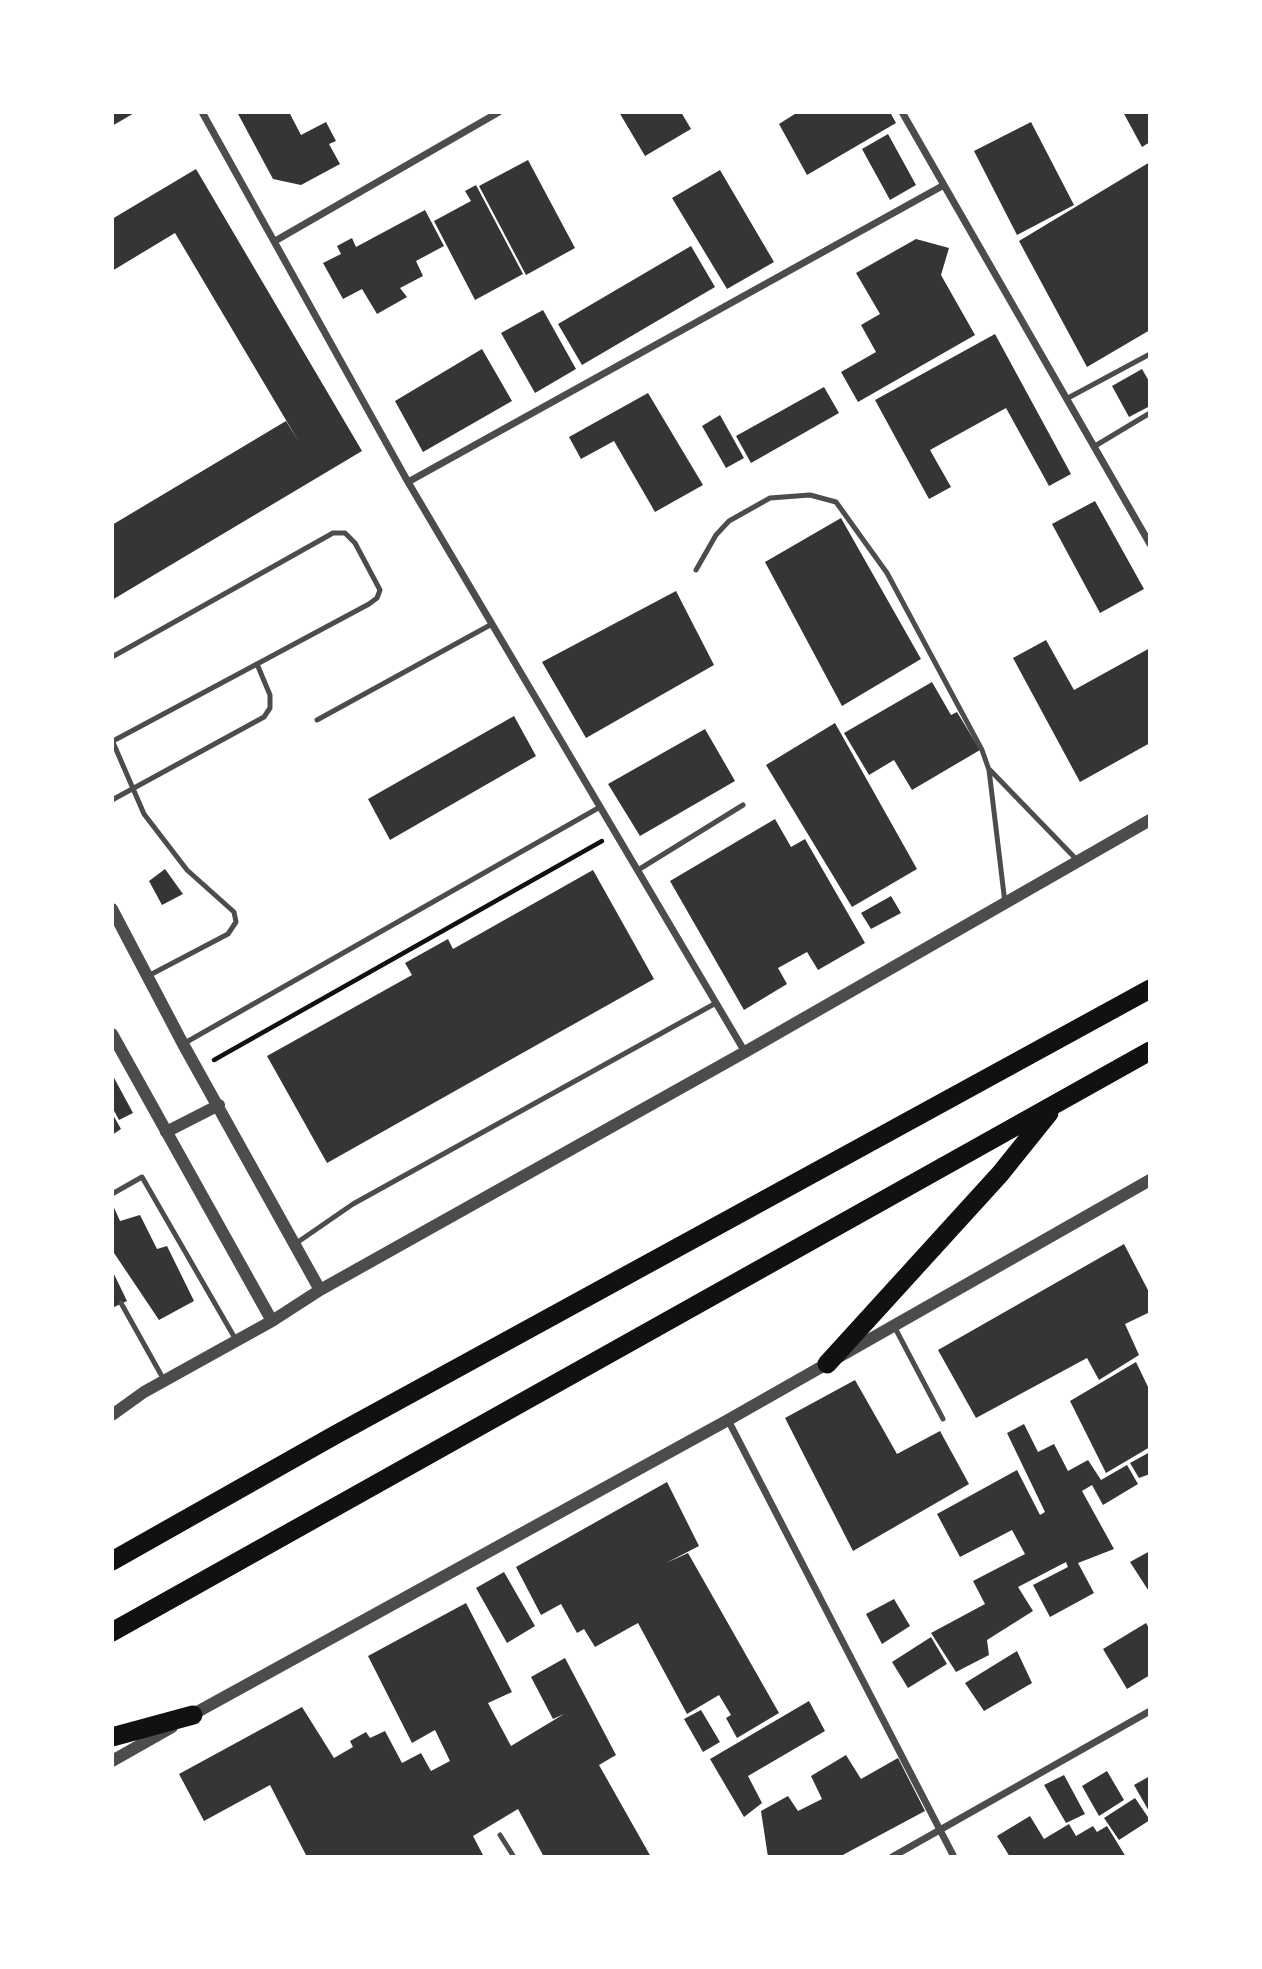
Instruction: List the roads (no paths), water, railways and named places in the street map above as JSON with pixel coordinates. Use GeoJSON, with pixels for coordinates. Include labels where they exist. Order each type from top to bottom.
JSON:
{"type":"FeatureCollection","features":[{"type":"Feature","properties":{"kind":"highway"},"geometry":{"type":"LineString","coordinates":[[112,1561],[335,1435],[1150,989]]}},
{"type":"Feature","properties":{"kind":"highway"},"geometry":{"type":"LineString","coordinates":[[112,1632],[1150,1051]]}},
{"type":"Feature","properties":{"kind":"highway"},"geometry":{"type":"LineString","coordinates":[[827,1364],[1000,1174],[1055,1105]]}},
{"type":"Feature","properties":{"kind":"highway"},"geometry":{"type":"LineString","coordinates":[[112,1737],[193,1714]]}},
{"type":"Feature","properties":{"kind":"street"},"geometry":{"type":"LineString","coordinates":[[202,112],[408,482],[745,1052]]}},
{"type":"Feature","properties":{"kind":"street"},"geometry":{"type":"LineString","coordinates":[[275,241],[499,112]]}},
{"type":"Feature","properties":{"kind":"street"},"geometry":{"type":"LineString","coordinates":[[902,112],[1150,544]]}},
{"type":"Feature","properties":{"kind":"street"},"geometry":{"type":"LineString","coordinates":[[408,482],[944,185]]}},
{"type":"Feature","properties":{"kind":"street"},"geometry":{"type":"LineString","coordinates":[[112,1415],[164,1380],[272,1321],[320,1290],[745,1052],[1150,820]]}},
{"type":"Feature","properties":{"kind":"street"},"geometry":{"type":"LineString","coordinates":[[112,908],[183,1044],[320,1290]]}},
{"type":"Feature","properties":{"kind":"street"},"geometry":{"type":"LineString","coordinates":[[112,1034],[272,1321]]}},
{"type":"Feature","properties":{"kind":"street"},"geometry":{"type":"LineString","coordinates":[[166,1132],[219,1105]]}},
{"type":"Feature","properties":{"kind":"street"},"geometry":{"type":"LineString","coordinates":[[112,1761],[728,1420],[1150,1180]]}},
{"type":"Feature","properties":{"kind":"street"},"geometry":{"type":"LineString","coordinates":[[728,1420],[954,1857]]}},
{"type":"Feature","properties":{"kind":"street"},"geometry":{"type":"LineString","coordinates":[[892,1857],[1150,1711]]}},
{"type":"Feature","properties":{"kind":"lane"},"geometry":{"type":"LineString","coordinates":[[1068,398],[1150,354]]}},
{"type":"Feature","properties":{"kind":"lane"},"geometry":{"type":"LineString","coordinates":[[1096,446],[1150,414]]}},
{"type":"Feature","properties":{"kind":"lane"},"geometry":{"type":"LineString","coordinates":[[696,570],[716,535],[729,521],[770,498],[810,495],[836,502],[887,573],[982,750],[989,770],[1005,903]]}},
{"type":"Feature","properties":{"kind":"lane"},"geometry":{"type":"LineString","coordinates":[[112,657],[333,533],[345,533],[355,543],[380,590],[377,598],[112,741],[144,814],[187,870],[234,912],[236,922],[228,934],[148,976]]}},
{"type":"Feature","properties":{"kind":"lane"},"geometry":{"type":"LineString","coordinates":[[317,720],[492,624]]}},
{"type":"Feature","properties":{"kind":"lane"},"geometry":{"type":"LineString","coordinates":[[112,800],[264,717],[270,708],[270,695],[257,664]]}},
{"type":"Feature","properties":{"kind":"lane"},"geometry":{"type":"LineString","coordinates":[[989,770],[1078,861]]}},
{"type":"Feature","properties":{"kind":"lane"},"geometry":{"type":"LineString","coordinates":[[638,870],[743,805]]}},
{"type":"Feature","properties":{"kind":"lane"},"geometry":{"type":"LineString","coordinates":[[183,1044],[600,807]]}},
{"type":"Feature","properties":{"kind":"lane"},"geometry":{"type":"LineString","coordinates":[[295,1244],[354,1204],[716,1003]]}},
{"type":"Feature","properties":{"kind":"lane"},"geometry":{"type":"LineString","coordinates":[[112,1194],[142,1177],[236,1340]]}},
{"type":"Feature","properties":{"kind":"lane"},"geometry":{"type":"LineString","coordinates":[[121,1303],[164,1380]]}},
{"type":"Feature","properties":{"kind":"lane"},"geometry":{"type":"LineString","coordinates":[[894,1326],[943,1419]]}},
{"type":"Feature","properties":{"kind":"lane"},"geometry":{"type":"LineString","coordinates":[[500,1835],[514,1857]]}}]}
